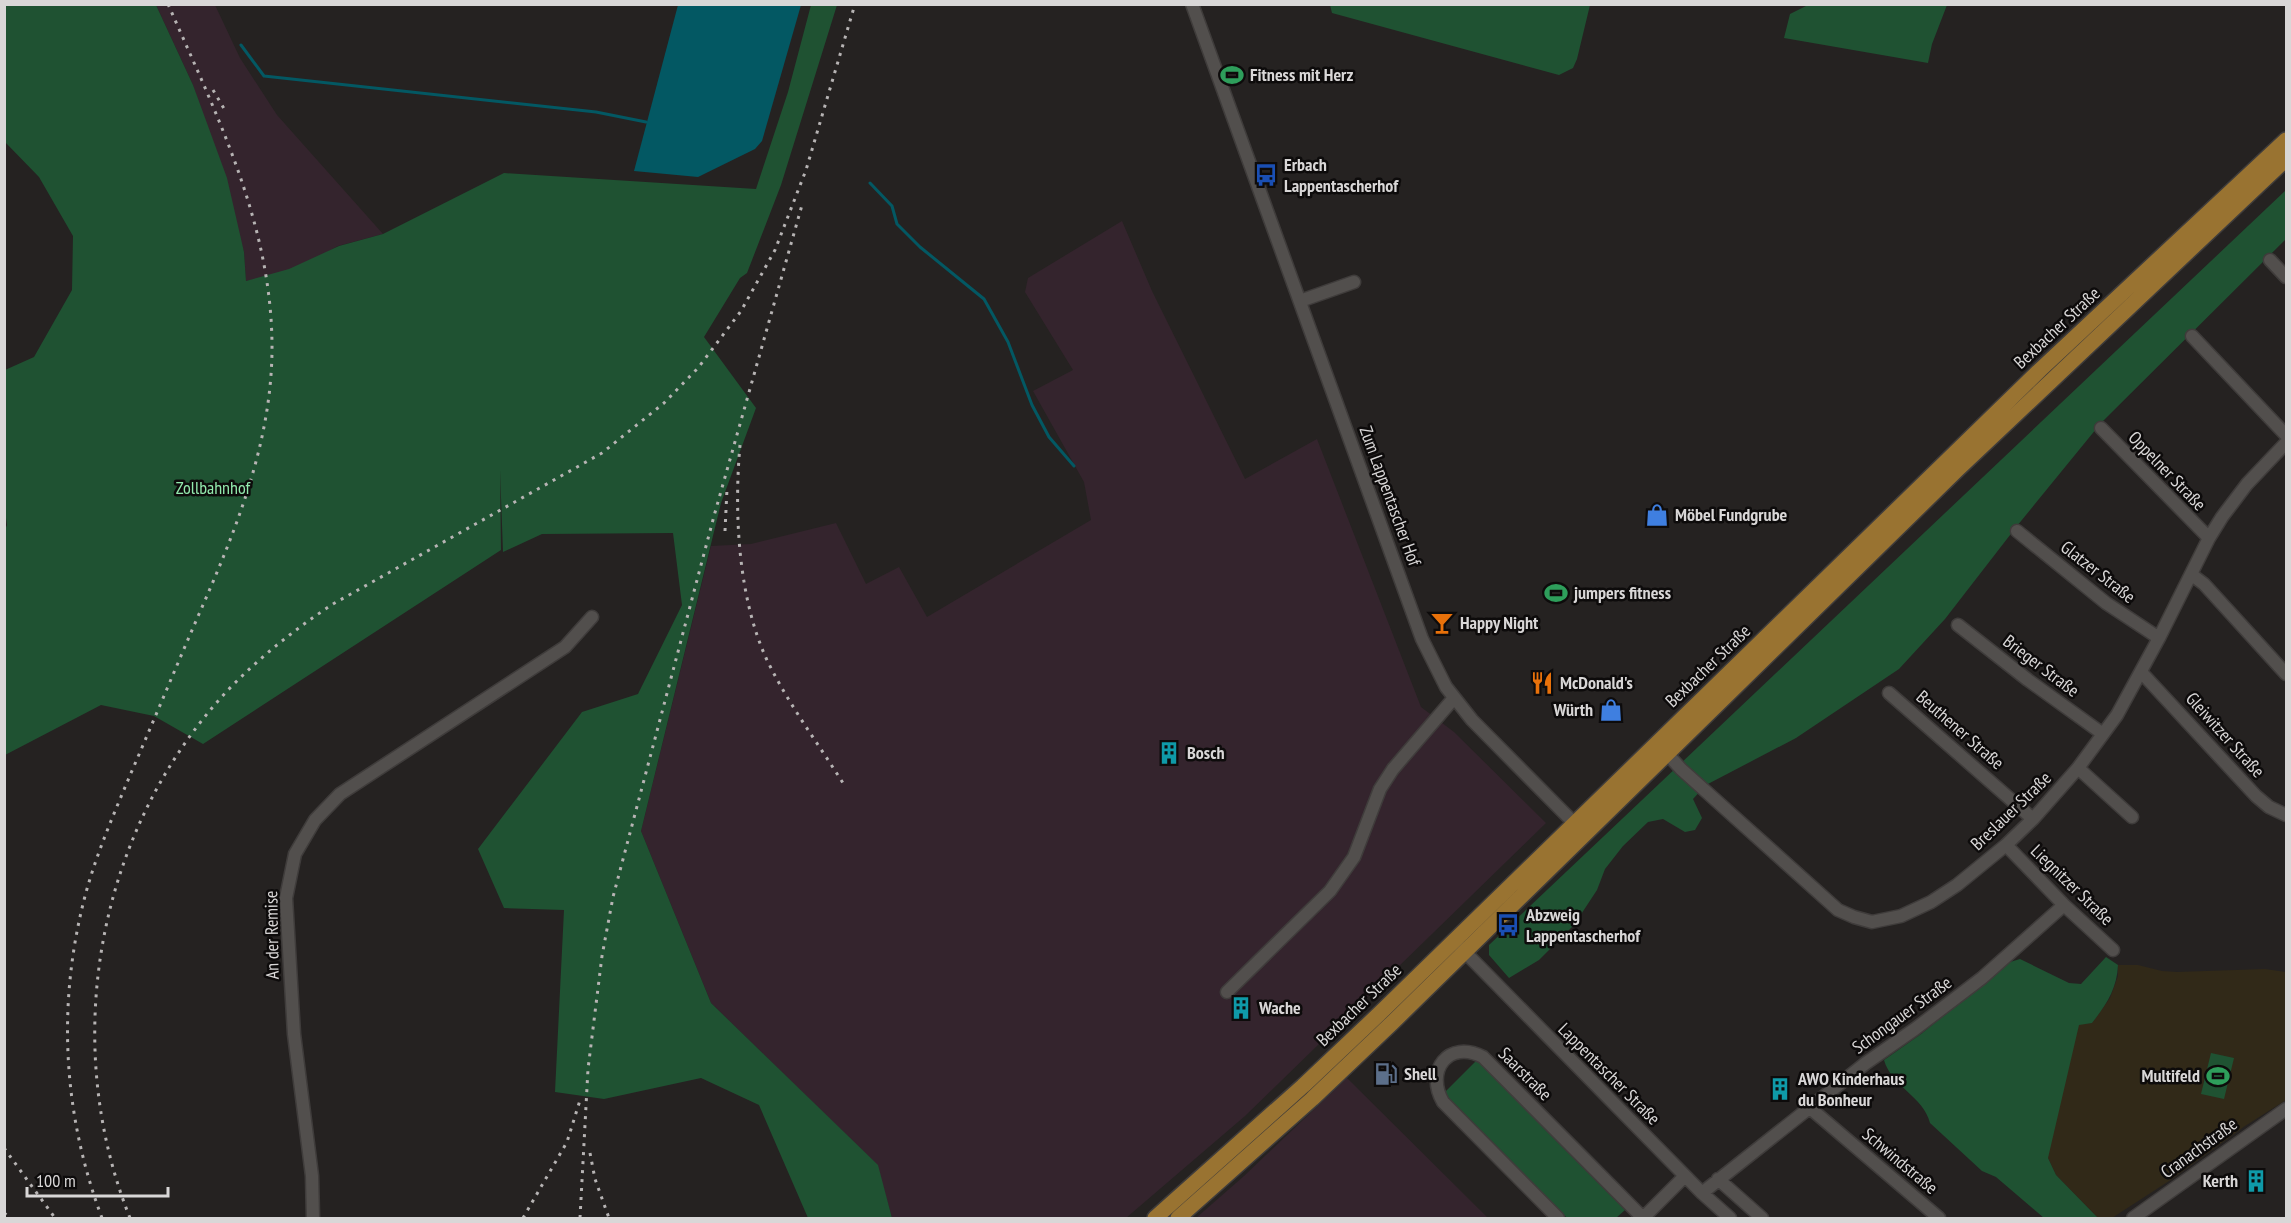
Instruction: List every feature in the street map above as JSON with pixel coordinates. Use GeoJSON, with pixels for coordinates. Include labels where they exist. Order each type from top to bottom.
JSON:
{"type":"FeatureCollection","features":[{"type":"Feature","properties":{"kind":"main road","name":"Bexbacher Straße"},"geometry":{"type":"LineString","coordinates":[[1178,1218],[1312,1099],[1459,946],[1580,829],[2041,369],[2286,141]]}},
{"type":"Feature","properties":{"kind":"main road","name":"Bexbacher Straße"},"geometry":{"type":"LineString","coordinates":[[1580,829],[1626,794],[1661,748],[2286,159]]}},
{"type":"Feature","properties":{"kind":"main road","name":"Bexbacher Straße"},"geometry":{"type":"LineString","coordinates":[[1155,1218],[1459,946]]}},
{"type":"Feature","properties":{"kind":"street","name":"Zum Lappentascher Hof"},"geometry":{"type":"LineString","coordinates":[[1192,4],[1433,665],[1454,699],[1472,720],[1580,829]]}},
{"type":"Feature","properties":{"kind":"street"},"geometry":{"type":"LineString","coordinates":[[2270,260],[2286,277]]}},
{"type":"Feature","properties":{"kind":"street"},"geometry":{"type":"LineString","coordinates":[[1300,301],[1354,282]]}},
{"type":"Feature","properties":{"kind":"street"},"geometry":{"type":"LineString","coordinates":[[2192,336],[2286,435]]}},
{"type":"Feature","properties":{"kind":"street","name":"Oppelner Straße"},"geometry":{"type":"LineString","coordinates":[[2101,428],[2209,538]]}},
{"type":"Feature","properties":{"kind":"street","name":"Breslauer Straße"},"geometry":{"type":"LineString","coordinates":[[1661,748],[1681,769],[1838,910],[1854,918],[1872,922],[1901,916],[1957,885],[2006,846],[2078,768],[2117,715],[2192,575],[2209,538],[2247,484],[2286,443]]}},
{"type":"Feature","properties":{"kind":"street","name":"Glatzer Straße"},"geometry":{"type":"LineString","coordinates":[[2017,531],[2106,603],[2159,638]]}},
{"type":"Feature","properties":{"kind":"street"},"geometry":{"type":"LineString","coordinates":[[2192,575],[2204,584],[2286,674]]}},
{"type":"Feature","properties":{"kind":"street","name":"An der Remise"},"geometry":{"type":"LineString","coordinates":[[314,1218],[312,1176],[294,1034],[286,898],[295,854],[315,820],[340,794],[565,647],[592,617]]}},
{"type":"Feature","properties":{"kind":"street","name":"Brieger Straße"},"geometry":{"type":"LineString","coordinates":[[1958,625],[2028,680],[2103,734]]}},
{"type":"Feature","properties":{"kind":"street","name":"Gleiwitzer Straße"},"geometry":{"type":"LineString","coordinates":[[2141,672],[2256,796],[2269,807],[2286,815]]}},
{"type":"Feature","properties":{"kind":"street","name":"Beuthener Straße"},"geometry":{"type":"LineString","coordinates":[[1889,693],[2033,819]]}},
{"type":"Feature","properties":{"kind":"street"},"geometry":{"type":"LineString","coordinates":[[1227,992],[1330,891],[1342,876],[1354,857],[1380,789],[1393,769],[1454,699]]}},
{"type":"Feature","properties":{"kind":"street"},"geometry":{"type":"LineString","coordinates":[[2078,768],[2132,817]]}},
{"type":"Feature","properties":{"kind":"street","name":"Liegnitzer Straße"},"geometry":{"type":"LineString","coordinates":[[2006,846],[2064,905],[2113,950]]}},
{"type":"Feature","properties":{"kind":"street","name":"Schongauer Straße"},"geometry":{"type":"LineString","coordinates":[[1702,1193],[1866,1063],[1982,978],[2064,905]]}},
{"type":"Feature","properties":{"kind":"street","name":"Lappentascher Straße"},"geometry":{"type":"LineString","coordinates":[[1459,946],[1685,1176],[1730,1218]]}},
{"type":"Feature","properties":{"kind":"street","name":"Saarstraße"},"geometry":{"type":"LineString","coordinates":[[1558,1218],[1443,1102],[1436,1088],[1436,1077],[1448,1056],[1470,1051],[1483,1057],[1643,1218]]}},
{"type":"Feature","properties":{"kind":"street","name":"Schwindstraße"},"geometry":{"type":"LineString","coordinates":[[1810,1108],[1939,1218]]}},
{"type":"Feature","properties":{"kind":"street","name":"Cranachstraße"},"geometry":{"type":"LineString","coordinates":[[2133,1218],[2286,1109]]}},
{"type":"Feature","properties":{"kind":"street"},"geometry":{"type":"LineString","coordinates":[[1643,1218],[1685,1176]]}},
{"type":"Feature","properties":{"kind":"street"},"geometry":{"type":"LineString","coordinates":[[1718,1179],[1762,1218]]}},
{"type":"Feature","properties":{"kind":"shaded area"},"geometry":{"type":"Polygon","coordinates":[[[156,5],[215,5],[240,58],[277,115],[383,234],[338,246],[294,271],[246,281],[244,252],[193,85],[156,5]]]}},
{"type":"Feature","properties":{"kind":"shaded area"},"geometry":{"type":"Polygon","coordinates":[[[1122,221],[1152,291],[1245,479],[1317,439],[1421,707],[1454,732],[1546,823],[1245,1116],[1126,1218],[892,1218],[877,1165],[711,1003],[641,831],[711,546],[751,544],[836,523],[866,584],[899,567],[927,617],[1091,520],[1084,482],[1033,391],[1073,370],[1025,292],[1028,278],[1122,221]]]}},
{"type":"Feature","properties":{"kind":"shaded area"},"geometry":{"type":"Polygon","coordinates":[[[2118,965],[2138,965],[2177,972],[2265,969],[2286,972],[2286,1100],[2112,1218],[2098,1218],[2056,1175],[2048,1158],[2001,1005],[2079,1024],[2092,1023],[2110,998],[2118,976],[2118,965]]]}},
{"type":"Feature","properties":{"kind":"shaded area"},"geometry":{"type":"Polygon","coordinates":[[[1347,1078],[1488,1218],[1196,1218],[1244,1176],[1347,1078]]]}},
{"type":"Feature","properties":{"kind":"green space","name":"Zollbahnhof"},"geometry":{"type":"Polygon","coordinates":[[[5,4],[156,5],[193,85],[227,178],[244,252],[246,281],[289,269],[339,246],[383,234],[504,173],[756,189],[788,92],[811,5],[837,5],[781,185],[747,273],[740,278],[704,337],[756,408],[721,503],[641,831],[711,1003],[878,1165],[892,1218],[808,1218],[759,1105],[701,1078],[604,1099],[555,1092],[564,910],[504,908],[478,849],[582,712],[638,694],[682,605],[673,533],[542,534],[503,552],[500,470],[501,550],[203,744],[154,716],[101,705],[5,755],[4,532],[7,525],[4,504],[5,370],[34,357],[72,290],[73,236],[39,177],[5,142],[5,4]]]}},
{"type":"Feature","properties":{"kind":"green space"},"geometry":{"type":"Polygon","coordinates":[[[1330,4],[1590,5],[1577,59],[1573,68],[1559,75],[1332,13],[1330,4]]]}},
{"type":"Feature","properties":{"kind":"green space"},"geometry":{"type":"Polygon","coordinates":[[[1808,5],[1947,5],[1932,44],[1928,63],[1784,38],[1790,14],[1808,5]]]}},
{"type":"Feature","properties":{"kind":"green space"},"geometry":{"type":"Polygon","coordinates":[[[2286,190],[2286,239],[2101,423],[1945,619],[1899,669],[1796,738],[1706,785],[1693,799],[1702,818],[1695,830],[1685,832],[1663,819],[1648,822],[1623,846],[1605,869],[1597,890],[1574,925],[1539,960],[1509,978],[1489,955],[1489,945],[2286,190]]]}},
{"type":"Feature","properties":{"kind":"green space"},"geometry":{"type":"Polygon","coordinates":[[[2106,957],[2118,965],[2113,989],[2092,1023],[2079,1025],[2048,1158],[2056,1175],[2098,1218],[2044,1218],[1996,1177],[1982,1171],[1930,1123],[1927,1114],[1893,1077],[1884,1060],[1921,1034],[2010,962],[2020,959],[2069,983],[2081,984],[2106,957]]]}},
{"type":"Feature","properties":{"kind":"green space","name":"Multifeld"},"geometry":{"type":"Polygon","coordinates":[[[2211,1053],[2234,1058],[2224,1099],[2201,1094],[2211,1053]]]}},
{"type":"Feature","properties":{"kind":"green space"},"geometry":{"type":"Polygon","coordinates":[[[1477,1060],[1625,1210],[1616,1218],[1567,1218],[1444,1093],[1477,1060]]]}},
{"type":"Feature","properties":{"kind":"water"},"geometry":{"type":"Polygon","coordinates":[[[678,5],[801,5],[762,141],[755,149],[698,177],[634,171],[678,5]]]}},
{"type":"Feature","properties":{"kind":"waterway"},"geometry":{"type":"LineString","coordinates":[[241,45],[264,76],[596,112],[646,122]]}},
{"type":"Feature","properties":{"kind":"waterway"},"geometry":{"type":"LineString","coordinates":[[870,183],[892,206],[897,224],[920,247],[984,299],[1008,342],[1032,405],[1049,437],[1074,466]]}},
{"type":"Feature","properties":{"kind":"railway"},"geometry":{"type":"LineString","coordinates":[[102,1218],[79,1141],[68,1063],[70,984],[75,944],[87,887],[104,838],[226,551],[249,486],[265,420],[272,351],[270,305],[263,260],[252,216],[223,130],[168,4]]}},
{"type":"Feature","properties":{"kind":"railway"},"geometry":{"type":"LineString","coordinates":[[130,1218],[108,1150],[97,1081],[95,1010],[103,940],[121,872],[147,807],[183,746],[228,690],[265,655],[305,623],[333,604],[602,453],[664,403],[698,368],[741,311],[775,250],[806,170],[855,4]]}},
{"type":"Feature","properties":{"kind":"railway"},"geometry":{"type":"LineString","coordinates":[[213,90],[226,112]]}},
{"type":"Feature","properties":{"kind":"railway"},"geometry":{"type":"LineString","coordinates":[[580,1218],[588,1069],[602,956],[613,897],[714,516],[802,205]]}},
{"type":"Feature","properties":{"kind":"railway"},"geometry":{"type":"LineString","coordinates":[[740,445],[738,525],[749,608],[766,658],[783,690],[843,783]]}},
{"type":"Feature","properties":{"kind":"railway"},"geometry":{"type":"LineString","coordinates":[[725,531],[727,489]]}},
{"type":"Feature","properties":{"kind":"railway"},"geometry":{"type":"LineString","coordinates":[[523,1218],[567,1142],[581,1097]]}},
{"type":"Feature","properties":{"kind":"railway"},"geometry":{"type":"LineString","coordinates":[[4,1148],[55,1218]]}},
{"type":"Feature","properties":{"kind":"railway"},"geometry":{"type":"LineString","coordinates":[[590,1153],[595,1179],[609,1218]]}},
{"type":"Feature","properties":{"kind":"railway"},"geometry":{"type":"LineString","coordinates":[[4,1213],[11,1218]]}},
{"type":"Feature","properties":{"kind":"place","name":"Fitness mit Herz"},"geometry":{"type":"Point","coordinates":[1232,75]}},
{"type":"Feature","properties":{"kind":"place","name":"Erbach Lappentascherhof"},"geometry":{"type":"Point","coordinates":[1266,175]}},
{"type":"Feature","properties":{"kind":"place","name":"Möbel Fundgrube"},"geometry":{"type":"Point","coordinates":[1657,515]}},
{"type":"Feature","properties":{"kind":"place","name":"jumpers fitness"},"geometry":{"type":"Point","coordinates":[1556,593]}},
{"type":"Feature","properties":{"kind":"place","name":"Happy Night"},"geometry":{"type":"Point","coordinates":[1442,623]}},
{"type":"Feature","properties":{"kind":"place","name":"McDonald's"},"geometry":{"type":"Point","coordinates":[1542,683]}},
{"type":"Feature","properties":{"kind":"place","name":"Würth"},"geometry":{"type":"Point","coordinates":[1611,710]}},
{"type":"Feature","properties":{"kind":"place","name":"Bosch"},"geometry":{"type":"Point","coordinates":[1169,753]}},
{"type":"Feature","properties":{"kind":"place","name":"Abzweig Lappentascherhof"},"geometry":{"type":"Point","coordinates":[1508,925]}},
{"type":"Feature","properties":{"kind":"place","name":"Wache"},"geometry":{"type":"Point","coordinates":[1241,1008]}},
{"type":"Feature","properties":{"kind":"place","name":"Shell"},"geometry":{"type":"Point","coordinates":[1386,1074]}},
{"type":"Feature","properties":{"kind":"place","name":"Multifeld"},"geometry":{"type":"Point","coordinates":[2218,1076]}},
{"type":"Feature","properties":{"kind":"place","name":"AWO Kinderhaus du Bonheur"},"geometry":{"type":"Point","coordinates":[1780,1089]}},
{"type":"Feature","properties":{"kind":"place","name":"Kerth"},"geometry":{"type":"Point","coordinates":[2256,1181]}}]}
